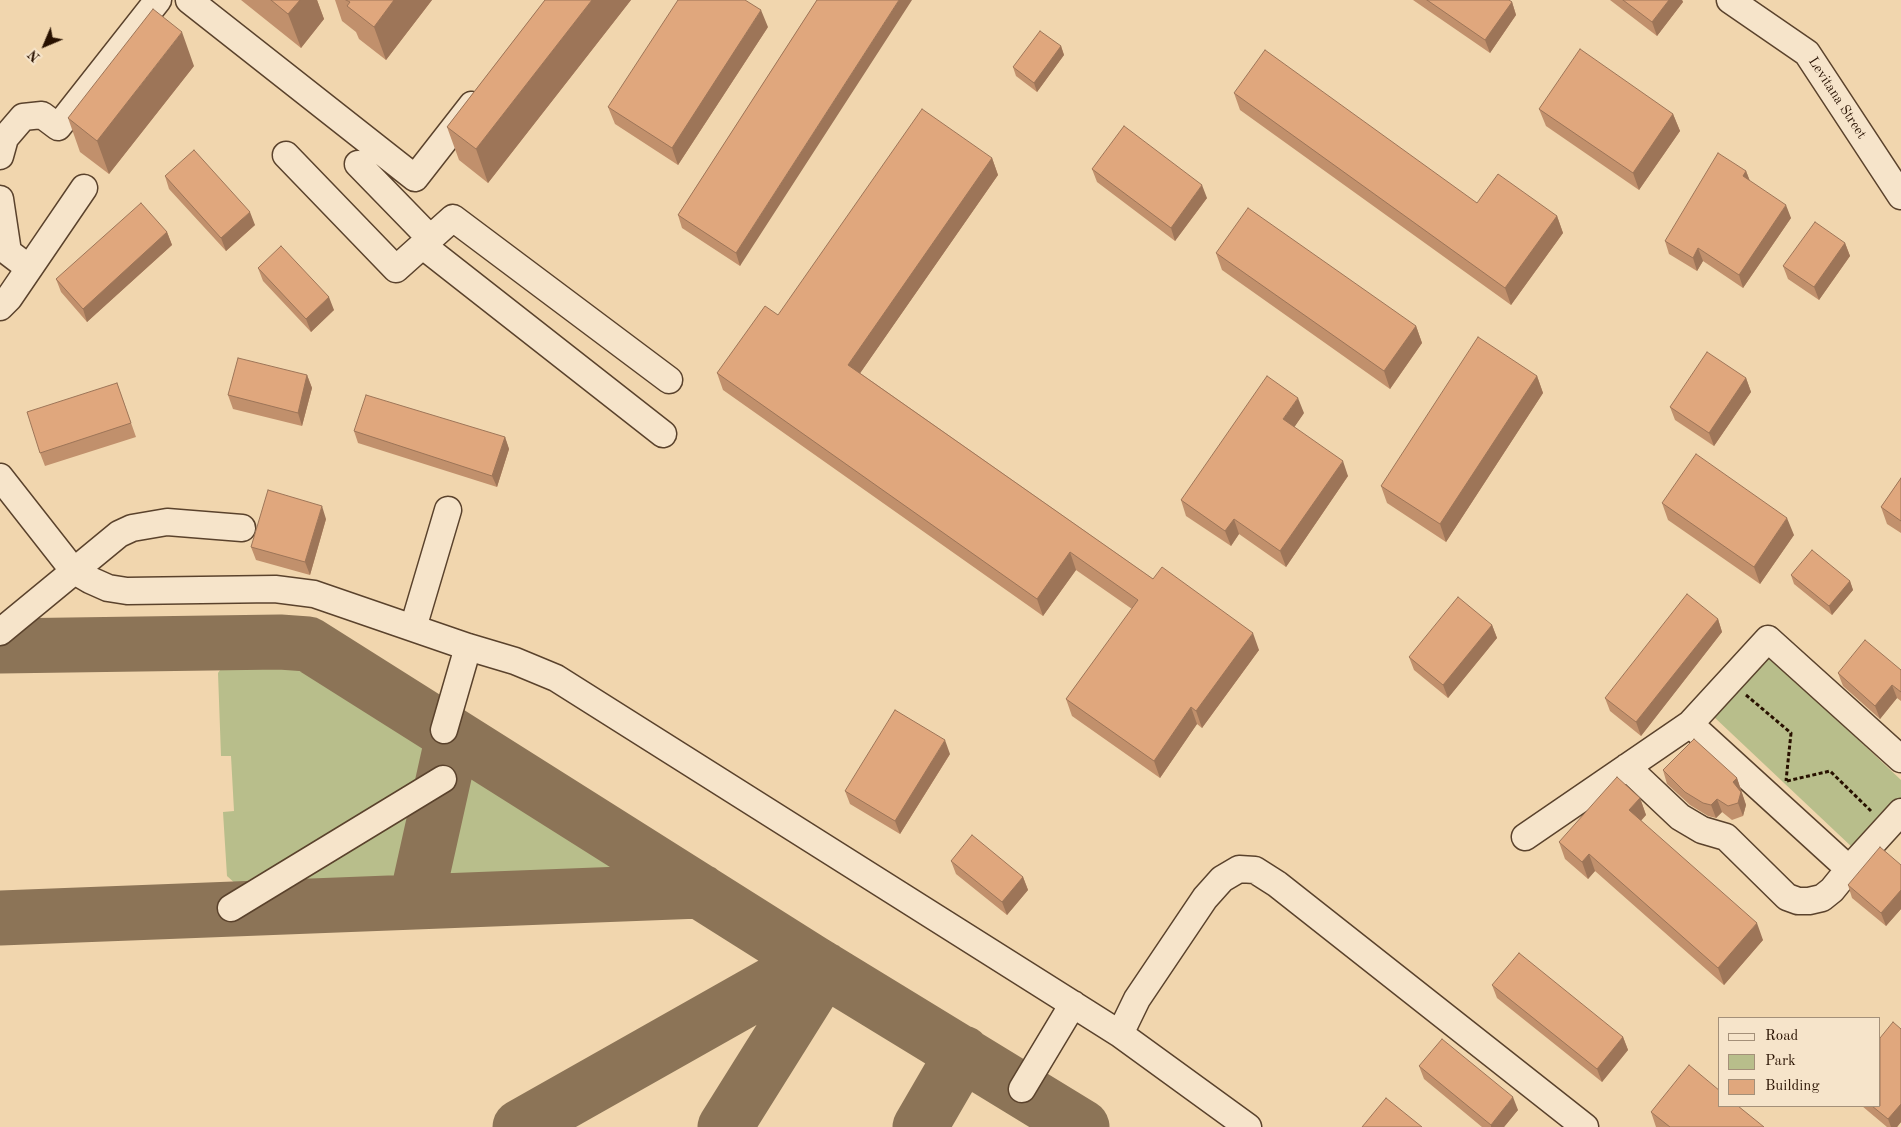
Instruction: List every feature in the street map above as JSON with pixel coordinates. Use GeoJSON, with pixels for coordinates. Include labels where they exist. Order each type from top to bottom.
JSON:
{"type":"FeatureCollection","features":[{"type":"Feature","properties":{"kind":"street"},"geometry":{"type":"LineString","coordinates":[[0,156],[5,138],[23,117],[42,115],[58,127],[158,0]]}},
{"type":"Feature","properties":{"kind":"street"},"geometry":{"type":"LineString","coordinates":[[190,0],[415,178]]}},
{"type":"Feature","properties":{"kind":"street","name":"Levitana Street"},"geometry":{"type":"LineString","coordinates":[[1730,0],[1807,53],[1901,196]]}},
{"type":"Feature","properties":{"kind":"street"},"geometry":{"type":"LineString","coordinates":[[408,215],[415,178],[487,85]]}},
{"type":"Feature","properties":{"kind":"street"},"geometry":{"type":"LineString","coordinates":[[286,155],[396,269],[453,218],[669,380]]}},
{"type":"Feature","properties":{"kind":"street"},"geometry":{"type":"LineString","coordinates":[[358,164],[408,215],[426,242],[663,434]]}},
{"type":"Feature","properties":{"kind":"street"},"geometry":{"type":"LineString","coordinates":[[0,307],[9,298],[84,188]]}},
{"type":"Feature","properties":{"kind":"street"},"geometry":{"type":"LineString","coordinates":[[0,199],[8,252],[29,268]]}},
{"type":"Feature","properties":{"kind":"street"},"geometry":{"type":"LineString","coordinates":[[0,477],[73,570],[108,588],[127,591],[275,589],[314,594],[468,647],[515,661],[556,678],[1120,1034],[1248,1127]]}},
{"type":"Feature","properties":{"kind":"street"},"geometry":{"type":"LineString","coordinates":[[413,628],[448,510]]}},
{"type":"Feature","properties":{"kind":"street"},"geometry":{"type":"LineString","coordinates":[[0,632],[73,570],[119,534],[132,528],[167,522],[242,528]]}},
{"type":"Feature","properties":{"kind":"street"},"geometry":{"type":"LineString","coordinates":[[1525,837],[1690,724],[1768,639],[1901,759]]}},
{"type":"Feature","properties":{"kind":"street"},"geometry":{"type":"LineString","coordinates":[[444,730],[468,647]]}},
{"type":"Feature","properties":{"kind":"street"},"geometry":{"type":"LineString","coordinates":[[1690,724],[1779,790],[1849,869]]}},
{"type":"Feature","properties":{"kind":"street"},"geometry":{"type":"LineString","coordinates":[[1627,767],[1680,817],[1702,830],[1726,837],[1787,897],[1798,901],[1822,898],[1832,890],[1894,819]]}},
{"type":"Feature","properties":{"kind":"street"},"geometry":{"type":"LineString","coordinates":[[232,908],[443,779]]}},
{"type":"Feature","properties":{"kind":"street"},"geometry":{"type":"LineString","coordinates":[[1120,1034],[1137,999],[1204,898],[1222,879],[1239,869],[1255,870],[1277,884],[1585,1127]]}},
{"type":"Feature","properties":{"kind":"street"},"geometry":{"type":"LineString","coordinates":[[1022,1090],[1073,1004]]}},
{"type":"Feature","properties":{"kind":"path"},"geometry":{"type":"LineString","coordinates":[[1730,681],[1791,733],[1779,790]]}},
{"type":"Feature","properties":{"kind":"path"},"geometry":{"type":"LineString","coordinates":[[1779,790],[1830,772],[1894,819]]}},
{"type":"Feature","properties":{"kind":"green space"},"geometry":{"type":"Polygon","coordinates":[[[1770,656],[1901,780],[1901,798],[1853,848],[1713,716],[1770,656]]]}},
{"type":"Feature","properties":{"kind":"green space"},"geometry":{"type":"Polygon","coordinates":[[[291,658],[313,667],[432,742],[422,781],[412,791],[238,886],[227,876],[223,812],[234,811],[231,756],[221,756],[218,673],[227,660],[291,658]]]}},
{"type":"Feature","properties":{"kind":"green space"},"geometry":{"type":"Polygon","coordinates":[[[469,771],[483,773],[631,868],[628,873],[437,880],[462,774],[469,771]]]}},
{"type":"Feature","properties":{"kind":"green space"},"geometry":{"type":"Polygon","coordinates":[[[422,803],[404,881],[290,887],[422,803]]]}},
{"type":"Feature","properties":{"kind":"building"},"geometry":{"type":"Polygon","coordinates":[[[271,0],[300,0],[288,14],[271,0]]]}},
{"type":"Feature","properties":{"kind":"building"},"geometry":{"type":"Polygon","coordinates":[[[346,0],[394,0],[374,27],[347,6],[350,2],[346,0]]]}},
{"type":"Feature","properties":{"kind":"building"},"geometry":{"type":"Polygon","coordinates":[[[545,0],[592,0],[476,149],[447,127],[545,0]]]}},
{"type":"Feature","properties":{"kind":"building"},"geometry":{"type":"Polygon","coordinates":[[[678,0],[745,0],[761,10],[672,148],[608,107],[678,0]]]}},
{"type":"Feature","properties":{"kind":"building"},"geometry":{"type":"Polygon","coordinates":[[[817,0],[899,0],[736,253],[678,215],[817,0]]]}},
{"type":"Feature","properties":{"kind":"building"},"geometry":{"type":"Polygon","coordinates":[[[1427,0],[1509,0],[1512,2],[1485,40],[1427,0]]]}},
{"type":"Feature","properties":{"kind":"building"},"geometry":{"type":"Polygon","coordinates":[[[1623,0],[1669,0],[1652,22],[1623,0]]]}},
{"type":"Feature","properties":{"kind":"building"},"geometry":{"type":"Polygon","coordinates":[[[153,9],[182,32],[97,141],[68,118],[153,9]]]}},
{"type":"Feature","properties":{"kind":"building"},"geometry":{"type":"Polygon","coordinates":[[[1040,31],[1061,46],[1034,83],[1013,67],[1040,31]]]}},
{"type":"Feature","properties":{"kind":"building"},"geometry":{"type":"Polygon","coordinates":[[[1580,49],[1673,114],[1633,173],[1539,109],[1580,49]]]}},
{"type":"Feature","properties":{"kind":"building"},"geometry":{"type":"Polygon","coordinates":[[[1265,50],[1477,203],[1498,174],[1557,216],[1505,288],[1234,93],[1265,50]]]}},
{"type":"Feature","properties":{"kind":"building"},"geometry":{"type":"Polygon","coordinates":[[[922,109],[992,158],[848,365],[1153,579],[1162,567],[1253,633],[1196,711],[1191,707],[1154,761],[1066,699],[1138,600],[1070,552],[1037,599],[717,373],[765,306],[778,315],[922,109]]]}},
{"type":"Feature","properties":{"kind":"building"},"geometry":{"type":"Polygon","coordinates":[[[1124,126],[1202,185],[1171,228],[1092,169],[1124,126]]]}},
{"type":"Feature","properties":{"kind":"building"},"geometry":{"type":"Polygon","coordinates":[[[194,150],[250,212],[221,238],[165,176],[194,150]]]}},
{"type":"Feature","properties":{"kind":"building"},"geometry":{"type":"Polygon","coordinates":[[[1718,153],[1746,171],[1743,176],[1786,205],[1739,275],[1698,248],[1693,258],[1665,241],[1718,153]]]}},
{"type":"Feature","properties":{"kind":"building"},"geometry":{"type":"Polygon","coordinates":[[[141,203],[167,232],[83,309],[56,279],[141,203]]]}},
{"type":"Feature","properties":{"kind":"building"},"geometry":{"type":"Polygon","coordinates":[[[1248,208],[1416,326],[1384,371],[1216,253],[1248,208]]]}},
{"type":"Feature","properties":{"kind":"building"},"geometry":{"type":"Polygon","coordinates":[[[1815,222],[1845,243],[1814,287],[1783,266],[1815,222]]]}},
{"type":"Feature","properties":{"kind":"building"},"geometry":{"type":"Polygon","coordinates":[[[281,246],[329,297],[306,319],[258,268],[281,246]]]}},
{"type":"Feature","properties":{"kind":"building"},"geometry":{"type":"Polygon","coordinates":[[[1478,337],[1537,376],[1440,524],[1381,486],[1478,337]]]}},
{"type":"Feature","properties":{"kind":"building"},"geometry":{"type":"Polygon","coordinates":[[[1707,352],[1746,378],[1709,433],[1670,407],[1707,352]]]}},
{"type":"Feature","properties":{"kind":"building"},"geometry":{"type":"Polygon","coordinates":[[[238,358],[307,375],[298,413],[228,395],[238,358]]]}},
{"type":"Feature","properties":{"kind":"building"},"geometry":{"type":"Polygon","coordinates":[[[1267,376],[1298,398],[1283,419],[1343,461],[1280,551],[1234,519],[1225,531],[1181,500],[1267,376]]]}},
{"type":"Feature","properties":{"kind":"building"},"geometry":{"type":"Polygon","coordinates":[[[117,383],[131,423],[40,453],[27,412],[117,383]]]}},
{"type":"Feature","properties":{"kind":"building"},"geometry":{"type":"Polygon","coordinates":[[[366,395],[505,437],[492,476],[354,431],[366,395]]]}},
{"type":"Feature","properties":{"kind":"building"},"geometry":{"type":"Polygon","coordinates":[[[1696,454],[1787,518],[1754,567],[1662,503],[1696,454]]]}},
{"type":"Feature","properties":{"kind":"building"},"geometry":{"type":"Polygon","coordinates":[[[1901,478],[1901,521],[1881,507],[1901,478]]]}},
{"type":"Feature","properties":{"kind":"building"},"geometry":{"type":"Polygon","coordinates":[[[268,490],[322,506],[305,562],[251,547],[268,490]]]}},
{"type":"Feature","properties":{"kind":"building"},"geometry":{"type":"Polygon","coordinates":[[[1812,550],[1850,581],[1829,606],[1791,575],[1812,550]]]}},
{"type":"Feature","properties":{"kind":"building"},"geometry":{"type":"Polygon","coordinates":[[[1687,594],[1718,619],[1636,722],[1605,698],[1687,594]]]}},
{"type":"Feature","properties":{"kind":"building"},"geometry":{"type":"Polygon","coordinates":[[[1458,597],[1492,625],[1443,685],[1409,657],[1458,597]]]}},
{"type":"Feature","properties":{"kind":"building"},"geometry":{"type":"Polygon","coordinates":[[[1865,640],[1901,670],[1901,692],[1892,685],[1875,706],[1838,673],[1865,640]]]}},
{"type":"Feature","properties":{"kind":"building"},"geometry":{"type":"Polygon","coordinates":[[[895,710],[945,740],[895,821],[845,791],[895,710]]]}},
{"type":"Feature","properties":{"kind":"building"},"geometry":{"type":"Polygon","coordinates":[[[1694,739],[1737,778],[1733,782],[1741,792],[1738,803],[1728,806],[1717,799],[1711,805],[1703,803],[1685,792],[1663,770],[1694,739]]]}},
{"type":"Feature","properties":{"kind":"building"},"geometry":{"type":"Polygon","coordinates":[[[1617,777],[1640,798],[1629,810],[1757,923],[1718,968],[1589,854],[1582,862],[1559,842],[1617,777]]]}},
{"type":"Feature","properties":{"kind":"building"},"geometry":{"type":"Polygon","coordinates":[[[972,835],[1023,877],[1002,902],[951,861],[972,835]]]}},
{"type":"Feature","properties":{"kind":"building"},"geometry":{"type":"Polygon","coordinates":[[[1880,847],[1901,865],[1901,890],[1881,913],[1848,885],[1880,847]]]}},
{"type":"Feature","properties":{"kind":"building"},"geometry":{"type":"Polygon","coordinates":[[[1519,953],[1623,1037],[1597,1069],[1492,985],[1519,953]]]}},
{"type":"Feature","properties":{"kind":"building"},"geometry":{"type":"Polygon","coordinates":[[[1893,1022],[1901,1029],[1901,1104],[1888,1119],[1873,1107],[1881,1107],[1881,1037],[1893,1022]]]}},
{"type":"Feature","properties":{"kind":"building"},"geometry":{"type":"Polygon","coordinates":[[[1442,1039],[1513,1097],[1491,1125],[1419,1066],[1442,1039]]]}},
{"type":"Feature","properties":{"kind":"building"},"geometry":{"type":"Polygon","coordinates":[[[1689,1065],[1718,1089],[1718,1107],[1739,1107],[1764,1127],[1670,1127],[1651,1112],[1689,1065]]]}},
{"type":"Feature","properties":{"kind":"building"},"geometry":{"type":"Polygon","coordinates":[[[1386,1098],[1422,1127],[1362,1127],[1386,1098]]]}},
{"type":"Feature","properties":{"kind":"taxiway"},"geometry":{"type":"LineString","coordinates":[[0,646],[280,642],[308,644],[812,962],[1082,1127]]}},
{"type":"Feature","properties":{"kind":"taxiway"},"geometry":{"type":"LineString","coordinates":[[416,902],[453,736]]}},
{"type":"Feature","properties":{"kind":"taxiway"},"geometry":{"type":"LineString","coordinates":[[0,918],[700,891]]}},
{"type":"Feature","properties":{"kind":"taxiway"},"geometry":{"type":"LineString","coordinates":[[520,1127],[812,962]]}},
{"type":"Feature","properties":{"kind":"taxiway"},"geometry":{"type":"LineString","coordinates":[[725,1127],[824,969]]}},
{"type":"Feature","properties":{"kind":"taxiway"},"geometry":{"type":"LineString","coordinates":[[920,1127],[963,1053]]}}]}
